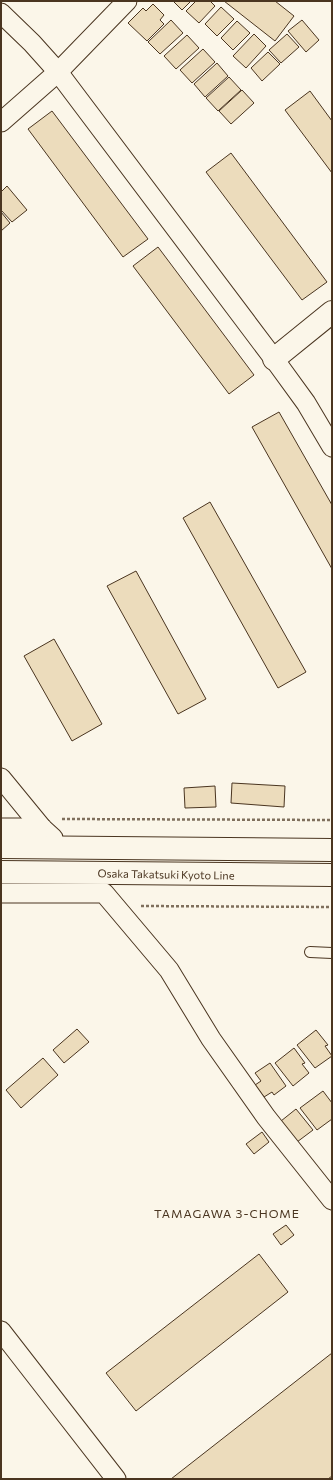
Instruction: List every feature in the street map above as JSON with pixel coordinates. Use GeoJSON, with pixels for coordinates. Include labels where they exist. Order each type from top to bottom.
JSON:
{"type":"FeatureCollection","features":[{"type":"Feature","properties":{"kind":"main road"},"geometry":{"type":"LineString","coordinates":[[274,359],[332,312]]}},
{"type":"Feature","properties":{"kind":"main road"},"geometry":{"type":"LineString","coordinates":[[1,847],[332,850]]}},
{"type":"Feature","properties":{"kind":"main road","name":"Osaka Takatsuki Kyoto Line"},"geometry":{"type":"LineString","coordinates":[[1,872],[332,875]]}},
{"type":"Feature","properties":{"kind":"street"},"geometry":{"type":"LineString","coordinates":[[1,122],[58,72],[127,1]]}},
{"type":"Feature","properties":{"kind":"street"},"geometry":{"type":"LineString","coordinates":[[1,13],[32,43],[58,72],[274,359],[306,403],[332,447]]}},
{"type":"Feature","properties":{"kind":"street"},"geometry":{"type":"LineString","coordinates":[[1,778],[48,833]]}},
{"type":"Feature","properties":{"kind":"street"},"geometry":{"type":"LineString","coordinates":[[1,828],[48,833]]}},
{"type":"Feature","properties":{"kind":"street"},"geometry":{"type":"LineString","coordinates":[[1,893],[104,893],[169,970],[211,1039],[261,1110],[332,1200]]}},
{"type":"Feature","properties":{"kind":"street"},"geometry":{"type":"LineString","coordinates":[[1,1331],[116,1479]]}},
{"type":"Feature","properties":{"kind":"lane"},"geometry":{"type":"LineString","coordinates":[[310,952],[332,953]]}},
{"type":"Feature","properties":{"kind":"path"},"geometry":{"type":"LineString","coordinates":[[48,833],[57,819],[332,820]]}},
{"type":"Feature","properties":{"kind":"path"},"geometry":{"type":"LineString","coordinates":[[115,905],[332,907]]}},
{"type":"Feature","properties":{"kind":"building"},"geometry":{"type":"Polygon","coordinates":[[[173,1],[191,1],[182,10],[173,1]]]}},
{"type":"Feature","properties":{"kind":"building"},"geometry":{"type":"Polygon","coordinates":[[[196,1],[210,1],[215,6],[199,23],[186,11],[196,1]]]}},
{"type":"Feature","properties":{"kind":"building"},"geometry":{"type":"Polygon","coordinates":[[[224,1],[275,1],[294,16],[275,41],[224,1]]]}},
{"type":"Feature","properties":{"kind":"building"},"geometry":{"type":"Polygon","coordinates":[[[153,4],[164,15],[160,20],[164,24],[147,41],[128,23],[143,8],[146,11],[153,4]]]}},
{"type":"Feature","properties":{"kind":"building"},"geometry":{"type":"Polygon","coordinates":[[[221,7],[234,19],[217,36],[205,24],[221,7]]]}},
{"type":"Feature","properties":{"kind":"building"},"geometry":{"type":"Polygon","coordinates":[[[171,20],[183,33],[160,54],[148,42],[171,20]]]}},
{"type":"Feature","properties":{"kind":"building"},"geometry":{"type":"Polygon","coordinates":[[[302,20],[319,40],[306,52],[288,31],[302,20]]]}},
{"type":"Feature","properties":{"kind":"building"},"geometry":{"type":"Polygon","coordinates":[[[237,21],[250,33],[233,50],[221,38],[237,21]]]}},
{"type":"Feature","properties":{"kind":"building"},"geometry":{"type":"Polygon","coordinates":[[[254,34],[266,46],[246,68],[233,56],[254,34]]]}},
{"type":"Feature","properties":{"kind":"building"},"geometry":{"type":"Polygon","coordinates":[[[287,34],[299,47],[281,63],[269,50],[287,34]]]}},
{"type":"Feature","properties":{"kind":"building"},"geometry":{"type":"Polygon","coordinates":[[[187,35],[199,48],[176,69],[164,56],[187,35]]]}},
{"type":"Feature","properties":{"kind":"building"},"geometry":{"type":"Polygon","coordinates":[[[203,49],[215,62],[192,83],[180,70],[203,49]]]}},
{"type":"Feature","properties":{"kind":"building"},"geometry":{"type":"Polygon","coordinates":[[[268,52],[280,64],[262,81],[251,68],[268,52]]]}},
{"type":"Feature","properties":{"kind":"building"},"geometry":{"type":"Polygon","coordinates":[[[217,63],[228,76],[205,97],[194,84],[217,63]]]}},
{"type":"Feature","properties":{"kind":"building"},"geometry":{"type":"Polygon","coordinates":[[[229,77],[241,90],[218,111],[206,98],[229,77]]]}},
{"type":"Feature","properties":{"kind":"building"},"geometry":{"type":"Polygon","coordinates":[[[242,90],[254,103],[231,124],[219,111],[242,90]]]}},
{"type":"Feature","properties":{"kind":"building"},"geometry":{"type":"Polygon","coordinates":[[[310,91],[332,121],[332,173],[285,110],[310,91]]]}},
{"type":"Feature","properties":{"kind":"building"},"geometry":{"type":"Polygon","coordinates":[[[52,111],[148,239],[123,257],[28,129],[52,111]]]}},
{"type":"Feature","properties":{"kind":"building"},"geometry":{"type":"Polygon","coordinates":[[[231,153],[327,282],[302,300],[206,172],[231,153]]]}},
{"type":"Feature","properties":{"kind":"building"},"geometry":{"type":"Polygon","coordinates":[[[7,186],[27,210],[12,222],[1,210],[1,192],[7,186]]]}},
{"type":"Feature","properties":{"kind":"building"},"geometry":{"type":"Polygon","coordinates":[[[1,212],[10,223],[1,231],[1,212]]]}},
{"type":"Feature","properties":{"kind":"building"},"geometry":{"type":"Polygon","coordinates":[[[158,247],[254,375],[229,394],[133,266],[158,247]]]}},
{"type":"Feature","properties":{"kind":"building"},"geometry":{"type":"Polygon","coordinates":[[[279,412],[332,505],[332,569],[252,427],[279,412]]]}},
{"type":"Feature","properties":{"kind":"building"},"geometry":{"type":"Polygon","coordinates":[[[210,502],[306,672],[278,688],[183,518],[210,502]]]}},
{"type":"Feature","properties":{"kind":"building"},"geometry":{"type":"Polygon","coordinates":[[[136,571],[206,699],[178,714],[107,586],[136,571]]]}},
{"type":"Feature","properties":{"kind":"building"},"geometry":{"type":"Polygon","coordinates":[[[54,639],[102,724],[72,741],[24,656],[54,639]]]}},
{"type":"Feature","properties":{"kind":"building"},"geometry":{"type":"Polygon","coordinates":[[[232,783],[285,786],[284,807],[231,803],[232,783]]]}},
{"type":"Feature","properties":{"kind":"building"},"geometry":{"type":"Polygon","coordinates":[[[215,786],[216,807],[185,808],[184,788],[215,786]]]}},
{"type":"Feature","properties":{"kind":"building"},"geometry":{"type":"Polygon","coordinates":[[[77,1029],[89,1042],[64,1063],[53,1050],[77,1029]]]}},
{"type":"Feature","properties":{"kind":"building"},"geometry":{"type":"Polygon","coordinates":[[[316,1030],[328,1045],[325,1046],[332,1056],[315,1068],[297,1045],[316,1030]]]}},
{"type":"Feature","properties":{"kind":"building"},"geometry":{"type":"Polygon","coordinates":[[[294,1048],[305,1063],[302,1064],[309,1073],[293,1086],[275,1063],[294,1048]]]}},
{"type":"Feature","properties":{"kind":"building"},"geometry":{"type":"Polygon","coordinates":[[[43,1058],[58,1075],[21,1108],[6,1090],[43,1058]]]}},
{"type":"Feature","properties":{"kind":"building"},"geometry":{"type":"Polygon","coordinates":[[[270,1063],[286,1086],[274,1095],[272,1092],[264,1097],[255,1085],[261,1081],[255,1073],[270,1063]]]}},
{"type":"Feature","properties":{"kind":"building"},"geometry":{"type":"Polygon","coordinates":[[[323,1091],[332,1103],[332,1119],[317,1130],[300,1108],[323,1091]]]}},
{"type":"Feature","properties":{"kind":"building"},"geometry":{"type":"Polygon","coordinates":[[[296,1109],[313,1130],[297,1142],[281,1121],[296,1109]]]}},
{"type":"Feature","properties":{"kind":"building"},"geometry":{"type":"Polygon","coordinates":[[[262,1132],[269,1142],[254,1154],[246,1144],[262,1132]]]}},
{"type":"Feature","properties":{"kind":"building"},"geometry":{"type":"Polygon","coordinates":[[[286,1225],[294,1235],[281,1245],[273,1234],[286,1225]]]}},
{"type":"Feature","properties":{"kind":"building"},"geometry":{"type":"Polygon","coordinates":[[[259,1254],[288,1292],[136,1411],[106,1373],[259,1254]]]}},
{"type":"Feature","properties":{"kind":"building"},"geometry":{"type":"Polygon","coordinates":[[[332,1353],[332,1476],[328,1479],[171,1479],[332,1353]]]}},
{"type":"Feature","properties":{"kind":"district","name":"TAMAGAWA 3-CHOME"},"geometry":{"type":"Point","coordinates":[227,1213]}}]}
